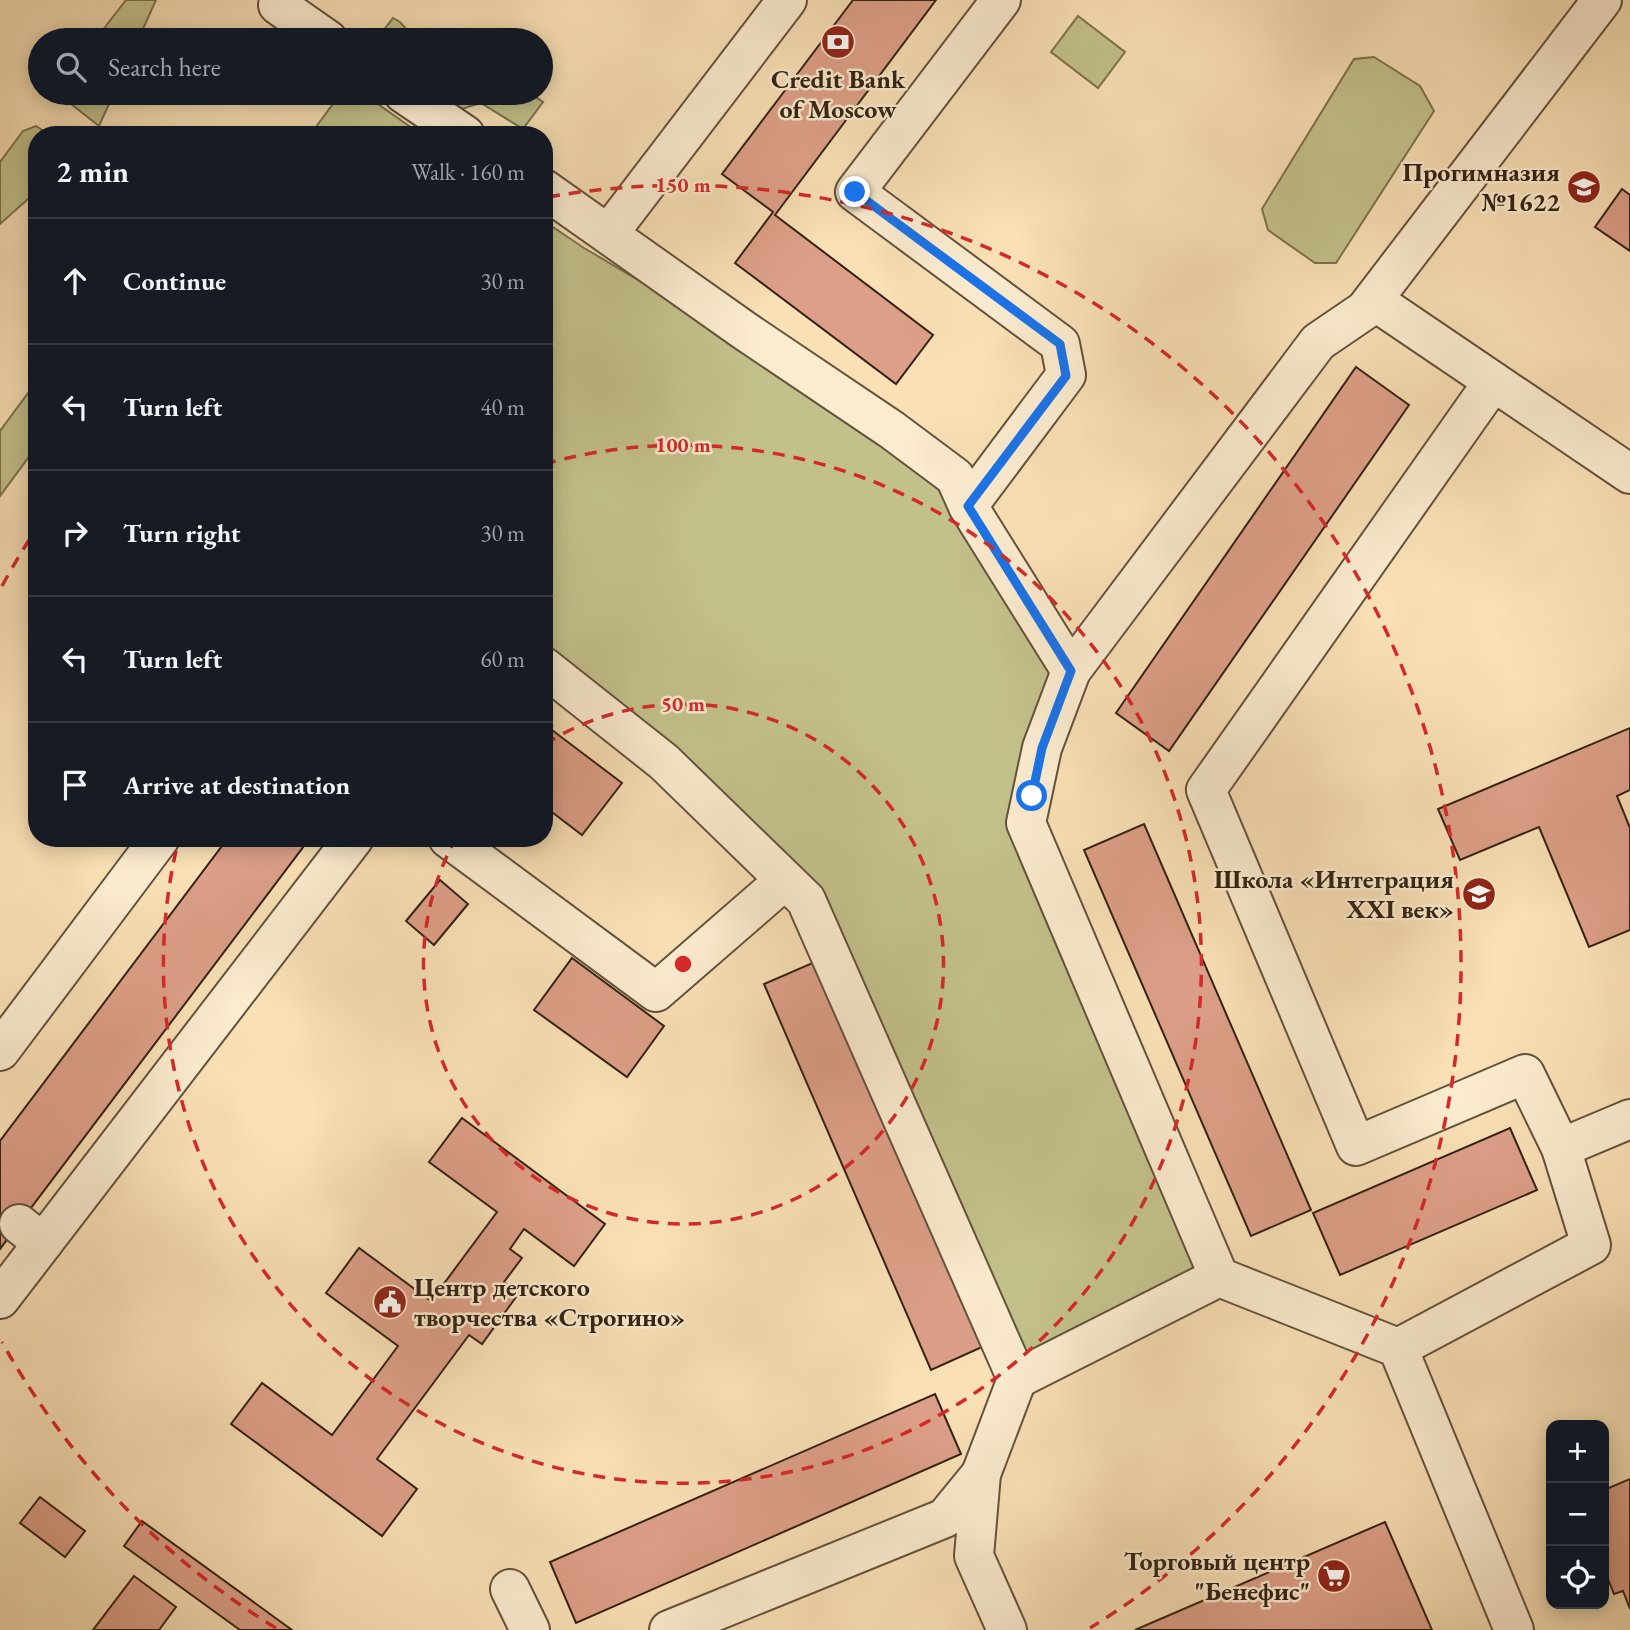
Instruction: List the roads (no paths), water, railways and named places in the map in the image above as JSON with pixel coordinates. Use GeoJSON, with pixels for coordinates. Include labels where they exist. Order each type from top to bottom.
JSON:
{"type":"FeatureCollection","features":[{"type":"Feature","properties":{"kind":"lane"},"geometry":{"type":"LineString","coordinates":[[609,233],[787,0]]}},
{"type":"Feature","properties":{"kind":"lane"},"geometry":{"type":"LineString","coordinates":[[968,506],[1066,376],[1060,344],[855,192],[1001,0]]}},
{"type":"Feature","properties":{"kind":"lane"},"geometry":{"type":"LineString","coordinates":[[1514,1630],[1398,1348],[1219,1277],[1026,823],[1042,748],[1071,671],[1318,342],[1365,310],[1602,0]]}},
{"type":"Feature","properties":{"kind":"lane"},"geometry":{"type":"LineString","coordinates":[[278,5],[311,28]]}},
{"type":"Feature","properties":{"kind":"lane"},"geometry":{"type":"LineString","coordinates":[[421,105],[452,126]]}},
{"type":"Feature","properties":{"kind":"lane"},"geometry":{"type":"LineString","coordinates":[[553,195],[956,477],[968,506],[1071,671]]}},
{"type":"Feature","properties":{"kind":"lane"},"geometry":{"type":"LineString","coordinates":[[1373,300],[1630,474]]}},
{"type":"Feature","properties":{"kind":"lane"},"geometry":{"type":"LineString","coordinates":[[1398,1348],[1591,1245],[1561,1148],[1525,1074],[1356,1146],[1206,790],[1493,382]]}},
{"type":"Feature","properties":{"kind":"lane"},"geometry":{"type":"LineString","coordinates":[[553,674],[664,762],[806,900],[1017,1379]]}},
{"type":"Feature","properties":{"kind":"lane"},"geometry":{"type":"LineString","coordinates":[[0,1051],[153,847]]}},
{"type":"Feature","properties":{"kind":"lane"},"geometry":{"type":"LineString","coordinates":[[0,1299],[31,1233],[347,847]]}},
{"type":"Feature","properties":{"kind":"lane"},"geometry":{"type":"LineString","coordinates":[[459,847],[656,992],[785,880]]}},
{"type":"Feature","properties":{"kind":"lane"},"geometry":{"type":"LineString","coordinates":[[1561,1148],[1630,1119]]}},
{"type":"Feature","properties":{"kind":"lane"},"geometry":{"type":"LineString","coordinates":[[1007,1630],[974,1556],[981,1474],[1017,1379],[1219,1277]]}},
{"type":"Feature","properties":{"kind":"lane"},"geometry":{"type":"LineString","coordinates":[[669,1630],[945,1518],[981,1474]]}},
{"type":"Feature","properties":{"kind":"lane"},"geometry":{"type":"LineString","coordinates":[[510,1589],[530,1630]]}},
{"type":"Feature","properties":{"kind":"place","name":"Credit Bank of Moscow"},"geometry":{"type":"Point","coordinates":[838,42]}},
{"type":"Feature","properties":{"kind":"place","name":"Прогимназия №1622"},"geometry":{"type":"Point","coordinates":[1584,187]}},
{"type":"Feature","properties":{"kind":"place","name":"Школа «Интеграция XXI век»"},"geometry":{"type":"Point","coordinates":[1479,894]}},
{"type":"Feature","properties":{"kind":"place","name":"Центр детского творчества «Строгино»"},"geometry":{"type":"Point","coordinates":[390,1302]}},
{"type":"Feature","properties":{"kind":"place","name":"Торговый центр \"Бенефис\""},"geometry":{"type":"Point","coordinates":[1334,1576]}}]}
